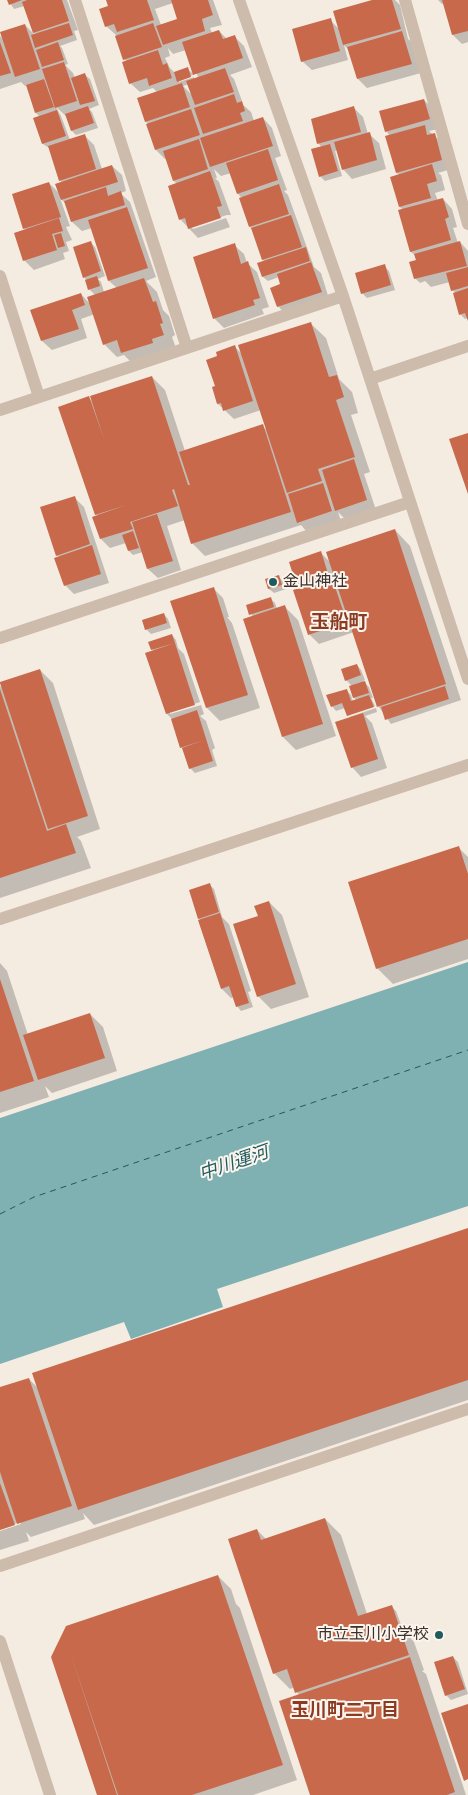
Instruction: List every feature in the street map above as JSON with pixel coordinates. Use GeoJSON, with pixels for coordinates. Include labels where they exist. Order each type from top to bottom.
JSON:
{"type":"FeatureCollection","features":[{"type":"Feature","properties":{"kind":"street"},"geometry":{"type":"LineString","coordinates":[[75,0],[187,348]]}},
{"type":"Feature","properties":{"kind":"street"},"geometry":{"type":"LineString","coordinates":[[239,0],[343,296],[468,679]]}},
{"type":"Feature","properties":{"kind":"street"},"geometry":{"type":"LineString","coordinates":[[405,0],[468,224]]}},
{"type":"Feature","properties":{"kind":"street"},"geometry":{"type":"LineString","coordinates":[[0,276],[39,397]]}},
{"type":"Feature","properties":{"kind":"street"},"geometry":{"type":"LineString","coordinates":[[0,410],[343,296]]}},
{"type":"Feature","properties":{"kind":"street"},"geometry":{"type":"LineString","coordinates":[[370,379],[468,346]]}},
{"type":"Feature","properties":{"kind":"street"},"geometry":{"type":"LineString","coordinates":[[0,638],[410,502]]}},
{"type":"Feature","properties":{"kind":"street"},"geometry":{"type":"LineString","coordinates":[[0,919],[468,765]]}},
{"type":"Feature","properties":{"kind":"street"},"geometry":{"type":"LineString","coordinates":[[0,1566],[468,1409]]}},
{"type":"Feature","properties":{"kind":"street"},"geometry":{"type":"LineString","coordinates":[[0,1641],[50,1795]]}},
{"type":"Feature","properties":{"kind":"water","name":"中川運河"},"geometry":{"type":"Polygon","coordinates":[[[468,962],[468,1206],[217,1289],[223,1307],[131,1339],[124,1322],[0,1364],[0,1118],[468,962]]]}},
{"type":"Feature","properties":{"kind":"building"},"geometry":{"type":"Polygon","coordinates":[[[7,0],[22,0],[9,5],[7,0]]]}},
{"type":"Feature","properties":{"kind":"building"},"geometry":{"type":"Polygon","coordinates":[[[27,0],[62,0],[69,21],[33,33],[22,2],[27,0]]]}},
{"type":"Feature","properties":{"kind":"building"},"geometry":{"type":"Polygon","coordinates":[[[106,0],[147,0],[154,20],[117,32],[114,24],[105,27],[99,9],[108,6],[106,0]]]}},
{"type":"Feature","properties":{"kind":"building"},"geometry":{"type":"Polygon","coordinates":[[[171,0],[208,0],[213,15],[202,19],[205,31],[163,45],[156,26],[177,19],[171,0]]]}},
{"type":"Feature","properties":{"kind":"building"},"geometry":{"type":"Polygon","coordinates":[[[372,0],[392,0],[401,29],[343,45],[333,11],[372,0]]]}},
{"type":"Feature","properties":{"kind":"building"},"geometry":{"type":"Polygon","coordinates":[[[442,0],[468,0],[468,31],[452,35],[442,0]]]}},
{"type":"Feature","properties":{"kind":"building"},"geometry":{"type":"Polygon","coordinates":[[[331,18],[340,51],[301,62],[292,29],[331,18]]]}},
{"type":"Feature","properties":{"kind":"building"},"geometry":{"type":"Polygon","coordinates":[[[69,23],[73,35],[35,48],[31,35],[69,23]]]}},
{"type":"Feature","properties":{"kind":"building"},"geometry":{"type":"Polygon","coordinates":[[[153,23],[162,47],[123,60],[115,36],[153,23]]]}},
{"type":"Feature","properties":{"kind":"building"},"geometry":{"type":"Polygon","coordinates":[[[25,24],[40,69],[15,77],[0,32],[25,24]]]}},
{"type":"Feature","properties":{"kind":"building"},"geometry":{"type":"Polygon","coordinates":[[[219,30],[223,39],[235,35],[243,58],[193,75],[182,42],[219,30]]]}},
{"type":"Feature","properties":{"kind":"building"},"geometry":{"type":"Polygon","coordinates":[[[402,31],[412,64],[357,79],[347,47],[402,31]]]}},
{"type":"Feature","properties":{"kind":"building"},"geometry":{"type":"Polygon","coordinates":[[[0,42],[11,73],[0,76],[0,42]]]}},
{"type":"Feature","properties":{"kind":"building"},"geometry":{"type":"Polygon","coordinates":[[[58,42],[64,60],[42,67],[36,50],[58,42]]]}},
{"type":"Feature","properties":{"kind":"building"},"geometry":{"type":"Polygon","coordinates":[[[158,50],[163,65],[167,63],[172,78],[149,86],[147,78],[129,84],[122,62],[158,50]]]}},
{"type":"Feature","properties":{"kind":"building"},"geometry":{"type":"Polygon","coordinates":[[[64,62],[77,101],[55,108],[42,69],[64,62]]]}},
{"type":"Feature","properties":{"kind":"building"},"geometry":{"type":"Polygon","coordinates":[[[188,67],[191,77],[177,82],[174,72],[188,67]]]}},
{"type":"Feature","properties":{"kind":"building"},"geometry":{"type":"Polygon","coordinates":[[[225,68],[234,92],[195,105],[186,81],[225,68]]]}},
{"type":"Feature","properties":{"kind":"building"},"geometry":{"type":"Polygon","coordinates":[[[85,73],[95,101],[80,105],[71,78],[85,73]]]}},
{"type":"Feature","properties":{"kind":"building"},"geometry":{"type":"Polygon","coordinates":[[[44,79],[54,107],[35,113],[26,85],[44,79]]]}},
{"type":"Feature","properties":{"kind":"building"},"geometry":{"type":"Polygon","coordinates":[[[182,83],[190,107],[145,122],[137,98],[182,83]]]}},
{"type":"Feature","properties":{"kind":"building"},"geometry":{"type":"Polygon","coordinates":[[[234,94],[237,103],[242,101],[245,111],[240,113],[243,121],[203,134],[194,108],[234,94]]]}},
{"type":"Feature","properties":{"kind":"building"},"geometry":{"type":"Polygon","coordinates":[[[424,99],[430,119],[385,132],[379,111],[424,99]]]}},
{"type":"Feature","properties":{"kind":"building"},"geometry":{"type":"Polygon","coordinates":[[[88,106],[94,123],[71,131],[65,114],[88,106]]]}},
{"type":"Feature","properties":{"kind":"building"},"geometry":{"type":"Polygon","coordinates":[[[354,106],[361,132],[317,144],[311,119],[354,106]]]}},
{"type":"Feature","properties":{"kind":"building"},"geometry":{"type":"Polygon","coordinates":[[[191,109],[200,135],[155,150],[146,124],[191,109]]]}},
{"type":"Feature","properties":{"kind":"building"},"geometry":{"type":"Polygon","coordinates":[[[57,110],[66,136],[42,144],[33,118],[57,110]]]}},
{"type":"Feature","properties":{"kind":"building"},"geometry":{"type":"Polygon","coordinates":[[[263,117],[273,146],[210,167],[200,138],[263,117]]]}},
{"type":"Feature","properties":{"kind":"building"},"geometry":{"type":"Polygon","coordinates":[[[425,125],[427,135],[435,133],[442,160],[396,173],[385,136],[425,125]]]}},
{"type":"Feature","properties":{"kind":"building"},"geometry":{"type":"Polygon","coordinates":[[[370,132],[377,160],[342,170],[334,142],[370,132]]]}},
{"type":"Feature","properties":{"kind":"building"},"geometry":{"type":"Polygon","coordinates":[[[85,134],[96,169],[59,181],[48,146],[85,134]]]}},
{"type":"Feature","properties":{"kind":"building"},"geometry":{"type":"Polygon","coordinates":[[[199,139],[208,169],[173,181],[163,151],[199,139]]]}},
{"type":"Feature","properties":{"kind":"building"},"geometry":{"type":"Polygon","coordinates":[[[330,144],[338,171],[319,177],[311,149],[330,144]]]}},
{"type":"Feature","properties":{"kind":"building"},"geometry":{"type":"Polygon","coordinates":[[[268,149],[278,180],[237,194],[226,163],[268,149]]]}},
{"type":"Feature","properties":{"kind":"building"},"geometry":{"type":"Polygon","coordinates":[[[432,164],[437,181],[427,184],[431,198],[399,207],[390,177],[432,164]]]}},
{"type":"Feature","properties":{"kind":"building"},"geometry":{"type":"Polygon","coordinates":[[[112,165],[118,182],[61,200],[55,184],[112,165]]]}},
{"type":"Feature","properties":{"kind":"building"},"geometry":{"type":"Polygon","coordinates":[[[210,171],[222,206],[217,207],[221,218],[188,229],[185,218],[179,220],[168,186],[210,171]]]}},
{"type":"Feature","properties":{"kind":"building"},"geometry":{"type":"Polygon","coordinates":[[[49,182],[61,217],[23,229],[12,194],[49,182]]]}},
{"type":"Feature","properties":{"kind":"building"},"geometry":{"type":"Polygon","coordinates":[[[279,184],[289,214],[249,227],[239,198],[279,184]]]}},
{"type":"Feature","properties":{"kind":"building"},"geometry":{"type":"Polygon","coordinates":[[[106,187],[108,196],[121,191],[125,205],[71,222],[64,201],[106,187]]]}},
{"type":"Feature","properties":{"kind":"building"},"geometry":{"type":"Polygon","coordinates":[[[443,198],[449,217],[445,219],[451,240],[410,252],[398,210],[443,198]]]}},
{"type":"Feature","properties":{"kind":"building"},"geometry":{"type":"Polygon","coordinates":[[[127,207],[148,268],[108,281],[88,220],[127,207]]]}},
{"type":"Feature","properties":{"kind":"building"},"geometry":{"type":"Polygon","coordinates":[[[291,215],[302,247],[262,260],[251,228],[291,215]]]}},
{"type":"Feature","properties":{"kind":"building"},"geometry":{"type":"Polygon","coordinates":[[[59,218],[63,231],[52,234],[57,250],[23,261],[14,233],[59,218]]]}},
{"type":"Feature","properties":{"kind":"building"},"geometry":{"type":"Polygon","coordinates":[[[61,233],[65,246],[58,248],[54,235],[61,233]]]}},
{"type":"Feature","properties":{"kind":"building"},"geometry":{"type":"Polygon","coordinates":[[[91,241],[101,271],[83,278],[73,247],[91,241]]]}},
{"type":"Feature","properties":{"kind":"building"},"geometry":{"type":"Polygon","coordinates":[[[460,241],[467,266],[414,279],[409,262],[416,260],[414,254],[460,241]]]}},
{"type":"Feature","properties":{"kind":"building"},"geometry":{"type":"Polygon","coordinates":[[[235,243],[241,264],[248,261],[260,298],[253,300],[255,305],[213,319],[193,257],[235,243]]]}},
{"type":"Feature","properties":{"kind":"building"},"geometry":{"type":"Polygon","coordinates":[[[306,247],[310,261],[262,277],[257,263],[306,247]]]}},
{"type":"Feature","properties":{"kind":"building"},"geometry":{"type":"Polygon","coordinates":[[[311,262],[322,292],[277,307],[270,288],[280,284],[277,274],[311,262]]]}},
{"type":"Feature","properties":{"kind":"building"},"geometry":{"type":"Polygon","coordinates":[[[385,264],[391,285],[361,294],[355,273],[385,264]]]}},
{"type":"Feature","properties":{"kind":"building"},"geometry":{"type":"Polygon","coordinates":[[[468,267],[468,286],[451,291],[446,273],[468,267]]]}},
{"type":"Feature","properties":{"kind":"building"},"geometry":{"type":"Polygon","coordinates":[[[97,276],[100,286],[88,290],[85,280],[97,276]]]}},
{"type":"Feature","properties":{"kind":"building"},"geometry":{"type":"Polygon","coordinates":[[[144,278],[153,302],[156,301],[163,323],[160,324],[164,335],[152,339],[153,343],[121,353],[117,340],[103,345],[87,297],[144,278]]]}},
{"type":"Feature","properties":{"kind":"building"},"geometry":{"type":"Polygon","coordinates":[[[468,288],[468,321],[465,313],[459,315],[453,293],[468,288]]]}},
{"type":"Feature","properties":{"kind":"building"},"geometry":{"type":"Polygon","coordinates":[[[81,293],[85,305],[72,310],[79,329],[41,341],[30,310],[81,293]]]}},
{"type":"Feature","properties":{"kind":"building"},"geometry":{"type":"Polygon","coordinates":[[[311,322],[329,377],[337,375],[344,397],[336,400],[355,457],[318,469],[322,481],[287,493],[238,345],[311,322]]]}},
{"type":"Feature","properties":{"kind":"building"},"geometry":{"type":"Polygon","coordinates":[[[235,345],[253,401],[223,411],[221,403],[217,404],[212,387],[215,386],[206,360],[217,356],[216,352],[235,345]]]}},
{"type":"Feature","properties":{"kind":"building"},"geometry":{"type":"Polygon","coordinates":[[[152,376],[188,485],[190,485],[179,452],[263,424],[291,512],[191,544],[174,489],[172,490],[178,506],[130,522],[133,529],[100,539],[92,517],[126,505],[95,515],[58,407],[89,396],[104,439],[90,396],[152,376]]]}},
{"type":"Feature","properties":{"kind":"building"},"geometry":{"type":"Polygon","coordinates":[[[468,433],[468,494],[449,439],[468,433]]]}},
{"type":"Feature","properties":{"kind":"building"},"geometry":{"type":"Polygon","coordinates":[[[354,459],[367,500],[335,511],[322,470],[354,459]]]}},
{"type":"Feature","properties":{"kind":"building"},"geometry":{"type":"Polygon","coordinates":[[[323,483],[332,511],[297,523],[288,494],[323,483]]]}},
{"type":"Feature","properties":{"kind":"building"},"geometry":{"type":"Polygon","coordinates":[[[75,496],[90,544],[56,556],[40,507],[75,496]]]}},
{"type":"Feature","properties":{"kind":"building"},"geometry":{"type":"Polygon","coordinates":[[[157,514],[173,561],[147,569],[132,522],[157,514]]]}},
{"type":"Feature","properties":{"kind":"building"},"geometry":{"type":"Polygon","coordinates":[[[395,529],[446,684],[377,707],[326,552],[395,529]]]}},
{"type":"Feature","properties":{"kind":"building"},"geometry":{"type":"Polygon","coordinates":[[[133,531],[139,548],[128,551],[122,535],[133,531]]]}},
{"type":"Feature","properties":{"kind":"building"},"geometry":{"type":"Polygon","coordinates":[[[92,545],[101,574],[64,586],[54,558],[92,545]]]}},
{"type":"Feature","properties":{"kind":"building"},"geometry":{"type":"Polygon","coordinates":[[[321,551],[329,577],[297,587],[289,562],[321,551]]]}},
{"type":"Feature","properties":{"kind":"building"},"geometry":{"type":"Polygon","coordinates":[[[279,575],[282,585],[268,589],[265,579],[279,575]]]}},
{"type":"Feature","properties":{"kind":"building"},"geometry":{"type":"Polygon","coordinates":[[[332,578],[347,622],[308,635],[293,590],[332,578]]]}},
{"type":"Feature","properties":{"kind":"building"},"geometry":{"type":"Polygon","coordinates":[[[214,587],[248,695],[206,708],[170,601],[214,587]]]}},
{"type":"Feature","properties":{"kind":"building"},"geometry":{"type":"Polygon","coordinates":[[[271,597],[274,607],[249,615],[246,605],[271,597]]]}},
{"type":"Feature","properties":{"kind":"building"},"geometry":{"type":"Polygon","coordinates":[[[285,605],[323,724],[282,737],[243,619],[285,605]]]}},
{"type":"Feature","properties":{"kind":"building"},"geometry":{"type":"Polygon","coordinates":[[[164,613],[167,623],[145,630],[142,620],[164,613]]]}},
{"type":"Feature","properties":{"kind":"building"},"geometry":{"type":"Polygon","coordinates":[[[172,634],[175,643],[151,650],[148,642],[172,634]]]}},
{"type":"Feature","properties":{"kind":"building"},"geometry":{"type":"Polygon","coordinates":[[[175,643],[195,705],[166,714],[145,653],[175,643]]]}},
{"type":"Feature","properties":{"kind":"building"},"geometry":{"type":"Polygon","coordinates":[[[357,664],[361,675],[345,681],[341,669],[357,664]]]}},
{"type":"Feature","properties":{"kind":"building"},"geometry":{"type":"Polygon","coordinates":[[[40,669],[88,816],[48,829],[0,683],[40,669]]]}},
{"type":"Feature","properties":{"kind":"building"},"geometry":{"type":"Polygon","coordinates":[[[365,681],[369,693],[353,698],[349,686],[365,681]]]}},
{"type":"Feature","properties":{"kind":"building"},"geometry":{"type":"Polygon","coordinates":[[[445,686],[449,699],[385,720],[381,707],[445,686]]]}},
{"type":"Feature","properties":{"kind":"building"},"geometry":{"type":"Polygon","coordinates":[[[0,689],[47,831],[66,824],[76,853],[0,878],[0,689]]]}},
{"type":"Feature","properties":{"kind":"building"},"geometry":{"type":"Polygon","coordinates":[[[347,689],[351,701],[369,695],[374,707],[347,716],[342,703],[331,707],[326,695],[347,689]]]}},
{"type":"Feature","properties":{"kind":"building"},"geometry":{"type":"Polygon","coordinates":[[[197,710],[213,761],[189,769],[182,748],[204,740],[180,748],[171,719],[197,710]]]}},
{"type":"Feature","properties":{"kind":"building"},"geometry":{"type":"Polygon","coordinates":[[[363,713],[378,759],[351,768],[335,722],[363,713]]]}},
{"type":"Feature","properties":{"kind":"building"},"geometry":{"type":"Polygon","coordinates":[[[459,846],[468,874],[468,939],[376,969],[348,882],[459,846]]]}},
{"type":"Feature","properties":{"kind":"building"},"geometry":{"type":"Polygon","coordinates":[[[210,883],[219,912],[198,919],[189,890],[210,883]]]}},
{"type":"Feature","properties":{"kind":"building"},"geometry":{"type":"Polygon","coordinates":[[[269,901],[296,984],[257,997],[233,924],[258,916],[254,906],[269,901]]]}},
{"type":"Feature","properties":{"kind":"building"},"geometry":{"type":"Polygon","coordinates":[[[220,913],[249,1003],[236,1007],[229,986],[221,989],[198,920],[220,913]]]}},
{"type":"Feature","properties":{"kind":"building"},"geometry":{"type":"Polygon","coordinates":[[[0,979],[34,1081],[0,1092],[0,979]]]}},
{"type":"Feature","properties":{"kind":"building"},"geometry":{"type":"Polygon","coordinates":[[[90,1013],[105,1058],[38,1080],[23,1035],[90,1013]]]}},
{"type":"Feature","properties":{"kind":"building"},"geometry":{"type":"Polygon","coordinates":[[[468,1228],[468,1380],[78,1510],[32,1373],[468,1228]]]}},
{"type":"Feature","properties":{"kind":"building"},"geometry":{"type":"Polygon","coordinates":[[[29,1378],[72,1506],[17,1524],[0,1472],[0,1387],[29,1378]]]}},
{"type":"Feature","properties":{"kind":"building"},"geometry":{"type":"Polygon","coordinates":[[[0,1483],[15,1525],[0,1530],[0,1483]]]}},
{"type":"Feature","properties":{"kind":"building"},"geometry":{"type":"Polygon","coordinates":[[[325,1518],[358,1616],[392,1605],[409,1655],[295,1693],[287,1669],[273,1674],[228,1539],[257,1529],[261,1540],[325,1518]]]}},
{"type":"Feature","properties":{"kind":"building"},"geometry":{"type":"Polygon","coordinates":[[[218,1575],[283,1765],[192,1795],[118,1795],[71,1655],[117,1795],[97,1795],[51,1657],[66,1626],[218,1575]]]}},
{"type":"Feature","properties":{"kind":"building"},"geometry":{"type":"Polygon","coordinates":[[[453,1656],[465,1689],[445,1696],[434,1662],[453,1656]]]}},
{"type":"Feature","properties":{"kind":"building"},"geometry":{"type":"Polygon","coordinates":[[[410,1657],[455,1792],[447,1795],[310,1795],[279,1701],[410,1657]]]}},
{"type":"Feature","properties":{"kind":"building"},"geometry":{"type":"Polygon","coordinates":[[[468,1704],[468,1779],[464,1781],[441,1713],[468,1704]]]}},
{"type":"Feature","properties":{"kind":"ferry route"},"geometry":{"type":"LineString","coordinates":[[0,1214],[34,1197],[468,1050]]}},
{"type":"Feature","properties":{"kind":"place","name":"金山神社"},"geometry":{"type":"Point","coordinates":[273,582]}},
{"type":"Feature","properties":{"kind":"place","name":"市立玉川小学校"},"geometry":{"type":"Point","coordinates":[439,1635]}},
{"type":"Feature","properties":{"kind":"district","name":"玉船町"},"geometry":{"type":"Point","coordinates":[339,623]}},
{"type":"Feature","properties":{"kind":"district","name":"玉川町二丁目"},"geometry":{"type":"Point","coordinates":[345,1711]}}]}
